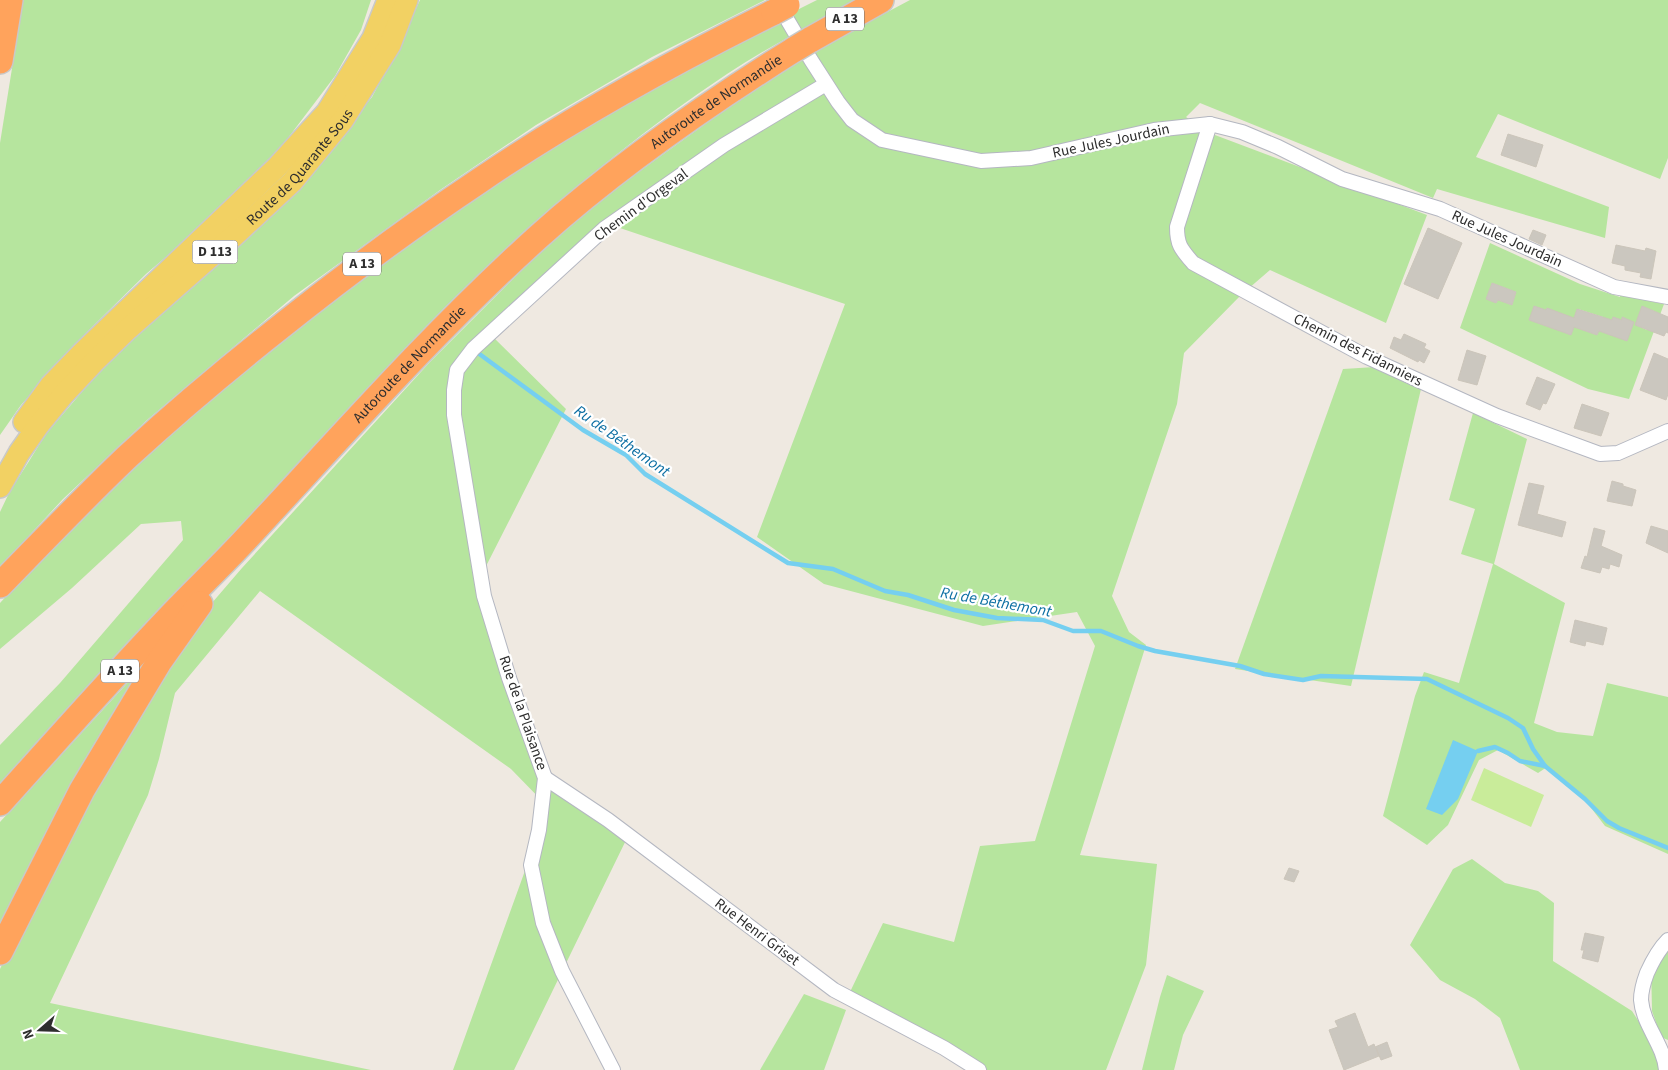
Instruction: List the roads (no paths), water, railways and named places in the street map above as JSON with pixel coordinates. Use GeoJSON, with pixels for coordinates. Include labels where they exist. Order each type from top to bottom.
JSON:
{"type":"FeatureCollection","features":[{"type":"Feature","properties":{"kind":"highway"},"geometry":{"type":"LineString","coordinates":[[0,61],[10,0]]}},
{"type":"Feature","properties":{"kind":"highway","name":"Autoroute de Normandie"},"geometry":{"type":"LineString","coordinates":[[0,803],[164,623],[243,542],[382,390],[440,330],[538,237],[630,161],[681,123],[802,44],[881,0]]}},
{"type":"Feature","properties":{"kind":"highway","name":"A 13"},"geometry":{"type":"LineString","coordinates":[[0,585],[128,457],[179,411],[324,292],[391,242],[480,180],[576,120],[646,79],[784,4]]}},
{"type":"Feature","properties":{"kind":"highway"},"geometry":{"type":"LineString","coordinates":[[0,952],[82,790],[160,662],[243,542]]}},
{"type":"Feature","properties":{"kind":"main road","name":"Route de Quarante Sous"},"geometry":{"type":"LineString","coordinates":[[0,458],[17,430],[57,378],[277,167],[327,112],[373,38],[388,0]]}},
{"type":"Feature","properties":{"kind":"main road","name":"Route de Quarante Sous"},"geometry":{"type":"LineString","coordinates":[[0,487],[19,453],[38,426],[88,368],[128,329],[292,182],[343,120],[390,46],[408,0]]}},
{"type":"Feature","properties":{"kind":"street","name":"Rue Jules Jourdain"},"geometry":{"type":"LineString","coordinates":[[784,4],[826,84],[852,120],[882,140],[982,161],[1031,158],[1154,130],[1210,124],[1242,132],[1278,147],[1342,179],[1440,209],[1614,287],[1668,297]]}},
{"type":"Feature","properties":{"kind":"street","name":"Chemin d'Orgeval"},"geometry":{"type":"LineString","coordinates":[[473,349],[605,228],[724,145],[826,84]]}},
{"type":"Feature","properties":{"kind":"street","name":"Chemin des Fidanniers"},"geometry":{"type":"LineString","coordinates":[[1210,124],[1177,227],[1180,249],[1192,262],[1367,357],[1497,416],[1600,454],[1618,453],[1668,431]]}},
{"type":"Feature","properties":{"kind":"street","name":"Rue de la Plaisance"},"geometry":{"type":"LineString","coordinates":[[473,349],[457,370],[454,390],[454,415],[484,596],[509,678],[545,778],[539,830],[531,865],[543,923],[562,971],[613,1070]]}},
{"type":"Feature","properties":{"kind":"street","name":"Rue Henri Griset"},"geometry":{"type":"LineString","coordinates":[[545,778],[608,820],[834,990],[944,1048],[979,1070]]}},
{"type":"Feature","properties":{"kind":"street"},"geometry":{"type":"LineString","coordinates":[[1666,1070],[1665,1059],[1641,999],[1644,981],[1651,964],[1668,940]]}},
{"type":"Feature","properties":{"kind":"water"},"geometry":{"type":"Polygon","coordinates":[[[1453,740],[1478,751],[1458,799],[1442,815],[1426,809],[1453,740]]]}},
{"type":"Feature","properties":{"kind":"waterway","name":"Ru de Béthemont"},"geometry":{"type":"LineString","coordinates":[[474,350],[583,430],[626,455],[645,474],[788,563],[833,569],[885,591],[908,595],[954,610],[997,618],[1043,620],[1073,631],[1101,631],[1155,651],[1240,666],[1264,674],[1303,680],[1321,676],[1427,679],[1508,718],[1523,728],[1533,749],[1545,766],[1585,799],[1607,821],[1619,828],[1668,848]]}},
{"type":"Feature","properties":{"kind":"waterway"},"geometry":{"type":"LineString","coordinates":[[1478,751],[1495,747],[1520,761],[1545,766]]}}]}
